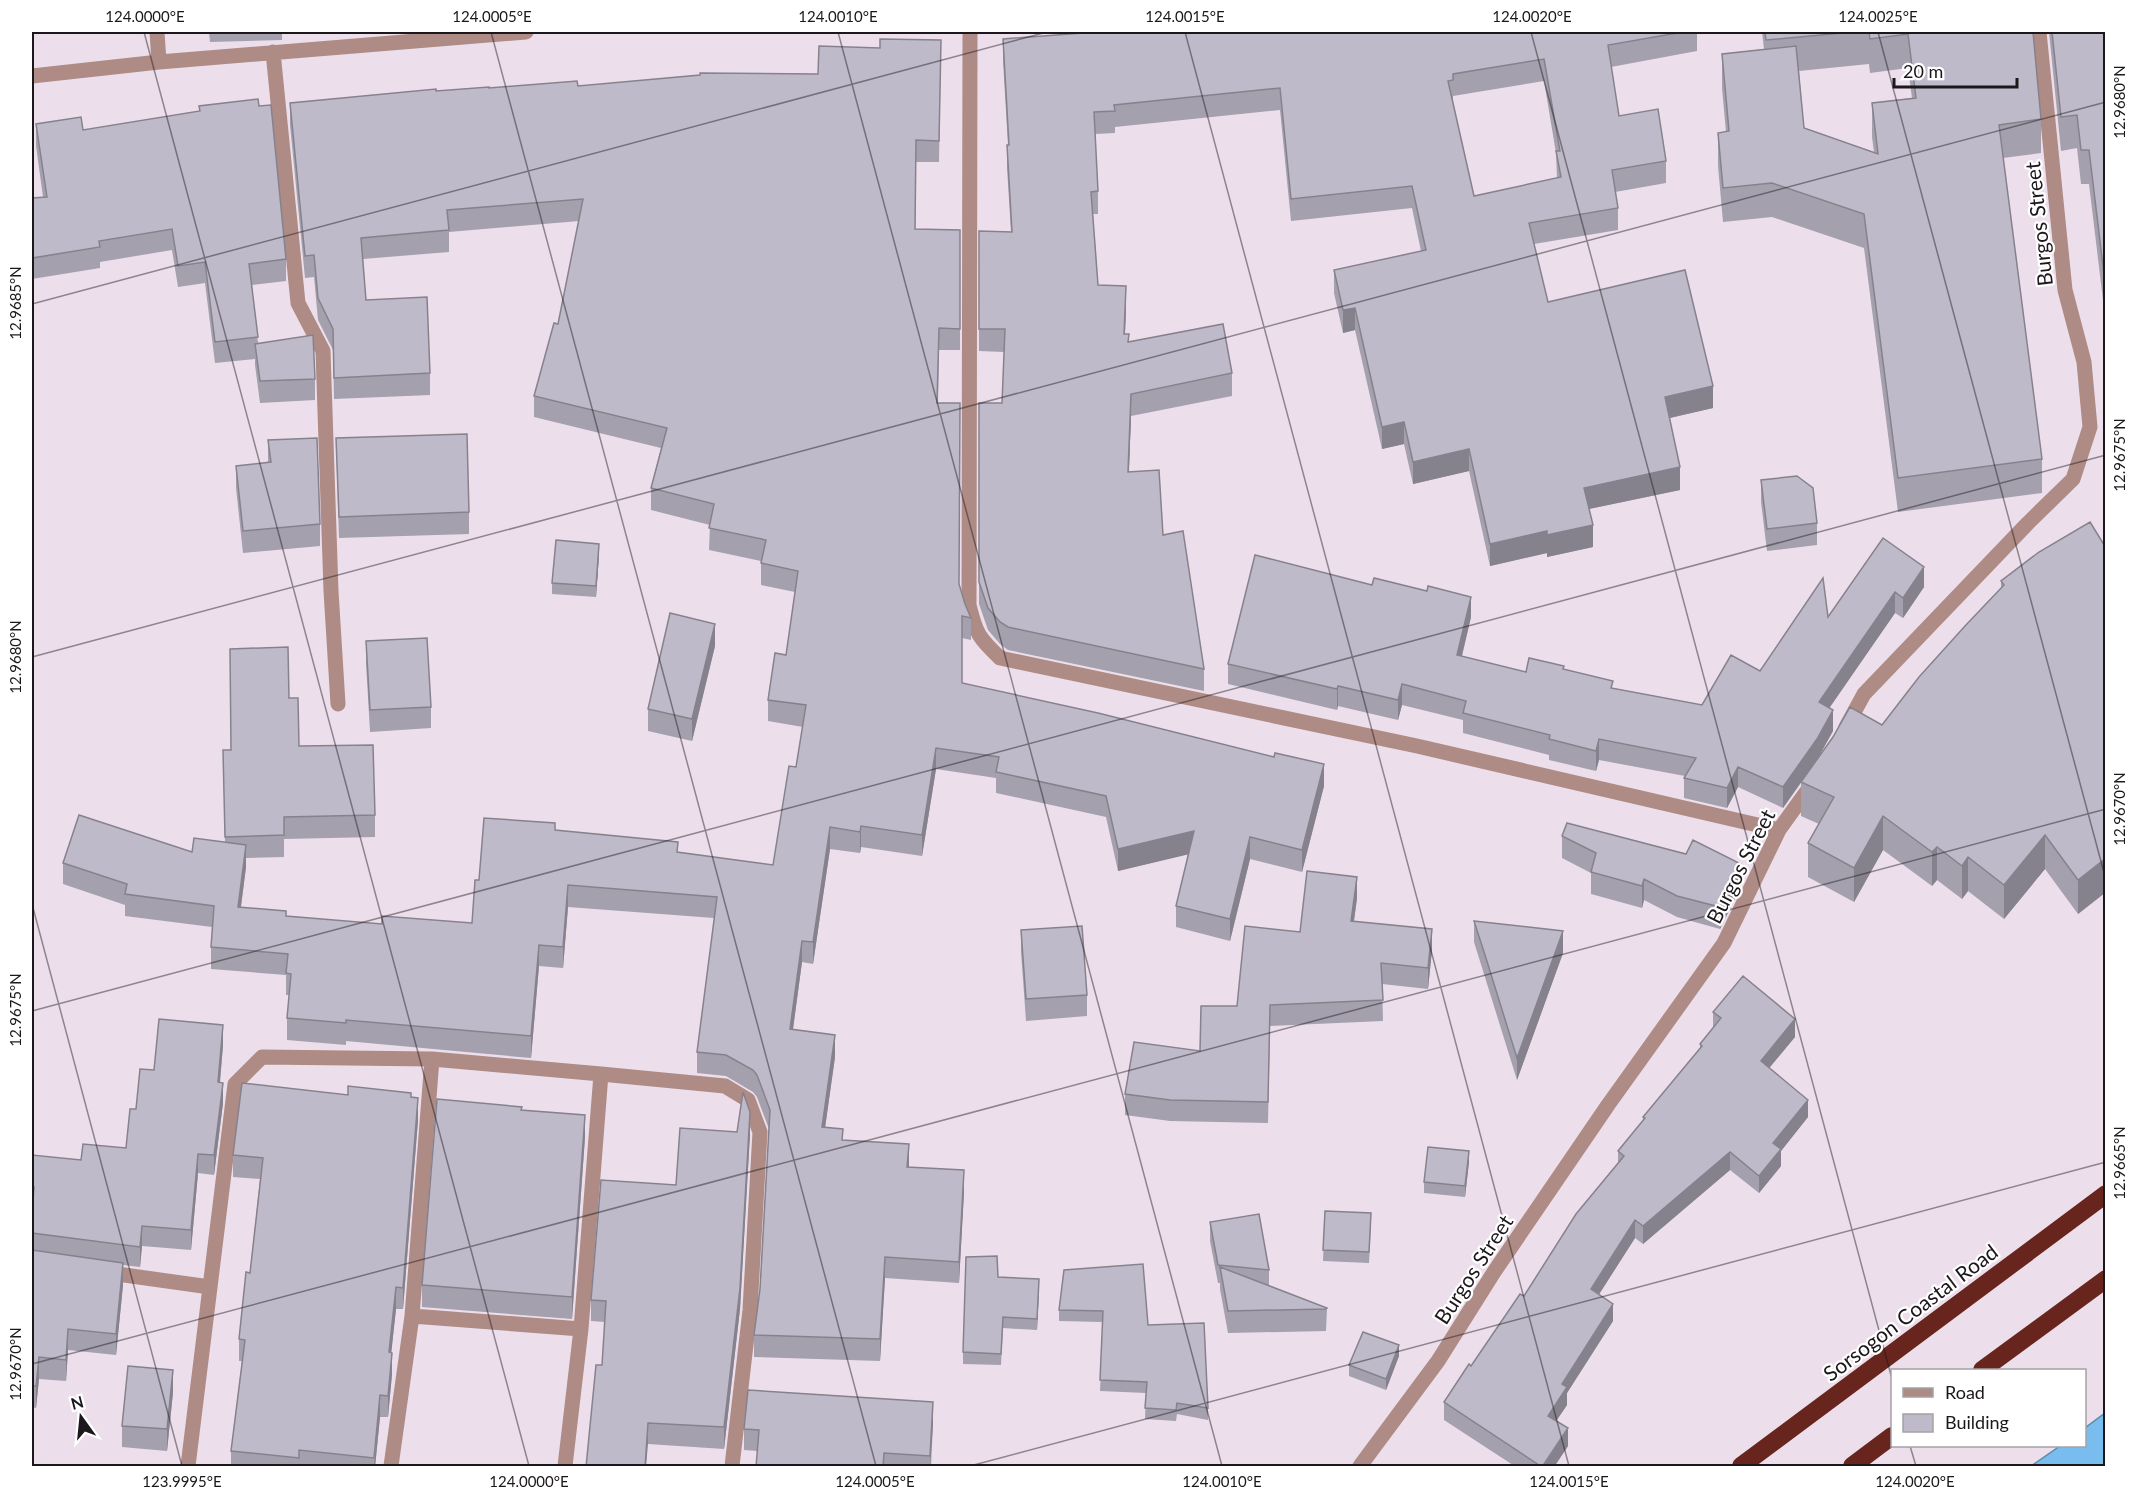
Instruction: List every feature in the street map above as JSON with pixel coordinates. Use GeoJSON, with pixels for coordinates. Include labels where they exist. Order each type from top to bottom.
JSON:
{"type":"FeatureCollection","features":[{"type":"Feature","properties":{"kind":"highway","name":"Sorsogon Coastal Road"},"geometry":{"type":"LineString","coordinates":[[1741,1467],[2106,1194]]}},
{"type":"Feature","properties":{"kind":"highway"},"geometry":{"type":"LineString","coordinates":[[1985,1369],[2106,1279]]}},
{"type":"Feature","properties":{"kind":"highway"},"geometry":{"type":"LineString","coordinates":[[1852,1467],[1891,1438]]}},
{"type":"Feature","properties":{"kind":"street"},"geometry":{"type":"LineString","coordinates":[[157,32],[159,62]]}},
{"type":"Feature","properties":{"kind":"street"},"geometry":{"type":"LineString","coordinates":[[32,75],[273,52],[526,32]]}},
{"type":"Feature","properties":{"kind":"street"},"geometry":{"type":"LineString","coordinates":[[970,32],[969,605],[981,640],[1000,658],[1417,746],[1779,830]]}},
{"type":"Feature","properties":{"kind":"street","name":"Burgos Street"},"geometry":{"type":"LineString","coordinates":[[1836,745],[1864,694],[2073,479],[2090,427],[2084,362],[2065,290],[2040,32]]}},
{"type":"Feature","properties":{"kind":"street"},"geometry":{"type":"LineString","coordinates":[[273,52],[298,303],[323,351],[331,591],[338,704]]}},
{"type":"Feature","properties":{"kind":"street","name":"Burgos Street"},"geometry":{"type":"LineString","coordinates":[[1360,1467],[1438,1361],[1494,1272],[1608,1105],[1724,943],[1779,830],[1818,774]]}},
{"type":"Feature","properties":{"kind":"street"},"geometry":{"type":"LineString","coordinates":[[188,1467],[235,1083],[262,1057],[432,1059],[725,1086],[748,1100],[760,1132],[750,1310],[732,1467]]}},
{"type":"Feature","properties":{"kind":"street"},"geometry":{"type":"LineString","coordinates":[[391,1467],[412,1316],[432,1059]]}},
{"type":"Feature","properties":{"kind":"street"},"geometry":{"type":"LineString","coordinates":[[565,1467],[581,1329],[601,1074]]}},
{"type":"Feature","properties":{"kind":"street"},"geometry":{"type":"LineString","coordinates":[[87,1270],[210,1287]]}},
{"type":"Feature","properties":{"kind":"street"},"geometry":{"type":"LineString","coordinates":[[412,1316],[581,1329]]}},
{"type":"Feature","properties":{"kind":"water"},"geometry":{"type":"Polygon","coordinates":[[[2105,1413],[2105,1466],[2031,1466],[2059,1447],[2086,1447],[2086,1427],[2105,1413]]]}},
{"type":"Feature","properties":{"kind":"building"},"geometry":{"type":"Polygon","coordinates":[[[1096,32],[1683,32],[1608,45],[1619,116],[1658,109],[1666,161],[1612,170],[1618,208],[1529,223],[1548,302],[1685,270],[1713,386],[1665,397],[1680,467],[1584,488],[1593,525],[1547,535],[1547,531],[1490,544],[1469,449],[1413,462],[1404,422],[1382,427],[1355,308],[1343,310],[1334,270],[1426,250],[1412,186],[1291,199],[1280,88],[1114,105],[1115,111],[1094,112],[1098,191],[1091,192],[1098,285],[1126,286],[1124,334],[1129,334],[1128,342],[1223,324],[1232,373],[1131,394],[1128,472],[1159,470],[1163,535],[1183,531],[1204,669],[1008,627],[1000,622],[988,608],[979,582],[979,403],[1002,403],[1005,329],[979,329],[979,231],[1012,232],[1003,39],[1096,32]],[[1544,59],[1453,74],[1453,80],[1448,81],[1474,196],[1561,177],[1556,151],[1560,151],[1544,59]]]}},
{"type":"Feature","properties":{"kind":"building"},"geometry":{"type":"Polygon","coordinates":[[[1765,32],[1853,32],[1766,40],[1765,32]]]}},
{"type":"Feature","properties":{"kind":"building"},"geometry":{"type":"Polygon","coordinates":[[[1869,32],[2033,32],[2041,119],[1999,125],[2042,459],[1898,478],[1864,214],[1772,183],[1723,188],[1718,133],[1729,131],[1722,54],[1796,46],[1804,128],[1878,154],[1872,103],[1916,98],[1908,34],[1870,39],[1869,32]]]}},
{"type":"Feature","properties":{"kind":"building"},"geometry":{"type":"Polygon","coordinates":[[[2052,32],[2106,32],[2106,291],[2089,150],[2081,150],[2077,115],[2061,117],[2052,32]]]}},
{"type":"Feature","properties":{"kind":"building"},"geometry":{"type":"Polygon","coordinates":[[[880,39],[941,40],[939,141],[916,140],[915,229],[960,230],[960,329],[939,328],[937,403],[960,403],[959,584],[971,618],[962,616],[962,683],[1098,713],[1274,757],[1275,753],[1324,764],[1302,850],[1250,837],[1230,919],[1176,906],[1194,831],[1118,849],[1106,796],[996,772],[999,757],[936,748],[922,835],[861,826],[860,832],[830,827],[813,942],[802,941],[790,1029],[835,1035],[822,1127],[843,1129],[842,1140],[909,1144],[907,1167],[964,1170],[959,1262],[885,1257],[880,1339],[754,1335],[760,1289],[770,1110],[753,1070],[726,1055],[697,1052],[717,897],[568,885],[563,947],[539,945],[531,1036],[346,1020],[346,1023],[287,1018],[291,974],[286,973],[288,954],[211,947],[214,906],[125,894],[127,884],[63,863],[79,815],[192,852],[194,838],[246,845],[238,907],[286,911],[286,916],[382,924],[382,916],[472,923],[475,880],[479,880],[484,818],[555,823],[555,830],[678,842],[677,852],[773,865],[789,766],[796,767],[806,705],[768,700],[775,653],[786,655],[798,571],[761,563],[766,540],[709,528],[714,504],[651,488],[667,428],[534,396],[554,323],[558,324],[583,199],[447,210],[449,230],[361,238],[366,300],[427,297],[430,373],[334,378],[333,329],[318,298],[314,255],[305,256],[290,103],[436,89],[436,91],[489,88],[577,81],[578,86],[700,75],[700,73],[818,74],[819,46],[880,48],[880,39]]]}},
{"type":"Feature","properties":{"kind":"building"},"geometry":{"type":"Polygon","coordinates":[[[258,99],[259,106],[271,105],[286,259],[249,264],[258,337],[215,342],[205,262],[178,266],[172,229],[99,241],[100,247],[32,258],[32,198],[47,197],[36,124],[81,117],[83,130],[200,111],[199,106],[258,99]]]}},
{"type":"Feature","properties":{"kind":"building"},"geometry":{"type":"Polygon","coordinates":[[[313,335],[315,379],[260,381],[255,344],[313,335]]]}},
{"type":"Feature","properties":{"kind":"building"},"geometry":{"type":"Polygon","coordinates":[[[467,434],[469,512],[339,517],[336,438],[467,434]]]}},
{"type":"Feature","properties":{"kind":"building"},"geometry":{"type":"Polygon","coordinates":[[[317,438],[320,524],[243,531],[236,466],[271,462],[268,440],[317,438]]]}},
{"type":"Feature","properties":{"kind":"building"},"geometry":{"type":"Polygon","coordinates":[[[1797,476],[1813,488],[1817,523],[1767,529],[1761,480],[1797,476]]]}},
{"type":"Feature","properties":{"kind":"building"},"geometry":{"type":"Polygon","coordinates":[[[2090,522],[2106,548],[2106,858],[2078,880],[2045,835],[2004,885],[1968,857],[1962,866],[1937,847],[1932,852],[1883,816],[1854,868],[1808,843],[1834,797],[1801,782],[1833,737],[1850,707],[1882,725],[1919,677],[2004,585],[2001,581],[2039,552],[2090,522]]]}},
{"type":"Feature","properties":{"kind":"building"},"geometry":{"type":"Polygon","coordinates":[[[1883,538],[1924,567],[1903,598],[1895,592],[1819,702],[1833,710],[1817,739],[1783,787],[1738,767],[1727,788],[1684,778],[1696,758],[1599,739],[1596,751],[1549,739],[1550,735],[1463,713],[1466,701],[1402,684],[1398,700],[1338,686],[1337,689],[1228,664],[1255,555],[1372,585],[1374,578],[1427,591],[1428,586],[1471,597],[1457,655],[1526,672],[1529,658],[1613,681],[1611,688],[1702,705],[1731,655],[1760,671],[1823,578],[1828,617],[1883,538]]]}},
{"type":"Feature","properties":{"kind":"building"},"geometry":{"type":"Polygon","coordinates":[[[556,540],[599,544],[596,586],[552,583],[556,540]]]}},
{"type":"Feature","properties":{"kind":"building"},"geometry":{"type":"Polygon","coordinates":[[[670,613],[715,624],[692,719],[648,709],[670,613]]]}},
{"type":"Feature","properties":{"kind":"building"},"geometry":{"type":"Polygon","coordinates":[[[427,638],[431,707],[370,710],[366,641],[427,638]]]}},
{"type":"Feature","properties":{"kind":"building"},"geometry":{"type":"Polygon","coordinates":[[[288,647],[289,698],[298,698],[299,746],[373,745],[375,815],[284,817],[284,835],[225,837],[223,750],[231,750],[230,649],[288,647]]]}},
{"type":"Feature","properties":{"kind":"building"},"geometry":{"type":"Polygon","coordinates":[[[1567,823],[1686,854],[1693,840],[1741,864],[1720,907],[1677,896],[1644,879],[1642,886],[1591,872],[1596,853],[1562,836],[1567,823]]]}},
{"type":"Feature","properties":{"kind":"building"},"geometry":{"type":"Polygon","coordinates":[[[1307,871],[1357,877],[1351,921],[1432,929],[1428,968],[1381,963],[1383,1000],[1270,1005],[1268,1102],[1170,1100],[1125,1094],[1134,1042],[1200,1051],[1201,1006],[1237,1006],[1245,926],[1300,932],[1307,871]]]}},
{"type":"Feature","properties":{"kind":"building"},"geometry":{"type":"Polygon","coordinates":[[[1474,921],[1563,931],[1517,1058],[1485,955],[1474,921]]]}},
{"type":"Feature","properties":{"kind":"building"},"geometry":{"type":"Polygon","coordinates":[[[1082,926],[1087,995],[1026,999],[1021,930],[1082,926]]]}},
{"type":"Feature","properties":{"kind":"building"},"geometry":{"type":"Polygon","coordinates":[[[1743,976],[1795,1019],[1761,1061],[1808,1100],[1773,1143],[1781,1149],[1759,1176],[1730,1152],[1643,1226],[1635,1220],[1591,1289],[1613,1304],[1562,1384],[1567,1387],[1548,1416],[1568,1428],[1542,1467],[1444,1402],[1520,1294],[1524,1296],[1576,1214],[1624,1156],[1618,1151],[1702,1046],[1700,1044],[1721,1018],[1713,1012],[1743,976]]]}},
{"type":"Feature","properties":{"kind":"building"},"geometry":{"type":"Polygon","coordinates":[[[159,1019],[223,1025],[218,1082],[223,1083],[214,1155],[198,1154],[191,1230],[142,1226],[140,1247],[32,1233],[34,1187],[32,1187],[32,1155],[81,1160],[83,1144],[126,1148],[130,1109],[136,1109],[140,1069],[154,1070],[159,1019]]]}},
{"type":"Feature","properties":{"kind":"building"},"geometry":{"type":"Polygon","coordinates":[[[242,1083],[348,1095],[348,1086],[411,1093],[411,1097],[418,1098],[403,1288],[396,1287],[389,1352],[392,1353],[388,1396],[380,1395],[374,1458],[299,1450],[299,1458],[231,1451],[245,1340],[239,1339],[246,1272],[250,1273],[263,1158],[233,1155],[242,1083]]]}},
{"type":"Feature","properties":{"kind":"building"},"geometry":{"type":"Polygon","coordinates":[[[743,1092],[750,1112],[740,1288],[724,1427],[648,1423],[645,1467],[586,1467],[596,1365],[602,1365],[606,1301],[591,1300],[601,1180],[676,1185],[680,1128],[737,1132],[743,1092]]]}},
{"type":"Feature","properties":{"kind":"building"},"geometry":{"type":"Polygon","coordinates":[[[437,1099],[522,1107],[521,1110],[585,1115],[572,1297],[422,1285],[437,1099]]]}},
{"type":"Feature","properties":{"kind":"building"},"geometry":{"type":"Polygon","coordinates":[[[1428,1147],[1469,1151],[1465,1186],[1424,1182],[1428,1147]]]}},
{"type":"Feature","properties":{"kind":"building"},"geometry":{"type":"Polygon","coordinates":[[[1325,1211],[1371,1213],[1369,1252],[1323,1250],[1325,1211]]]}},
{"type":"Feature","properties":{"kind":"building"},"geometry":{"type":"Polygon","coordinates":[[[1259,1214],[1269,1270],[1218,1265],[1210,1222],[1259,1214]]]}},
{"type":"Feature","properties":{"kind":"building"},"geometry":{"type":"Polygon","coordinates":[[[32,1250],[123,1263],[116,1334],[68,1329],[66,1360],[39,1357],[36,1386],[32,1386],[32,1250]]]}},
{"type":"Feature","properties":{"kind":"building"},"geometry":{"type":"Polygon","coordinates":[[[997,1256],[998,1277],[1039,1279],[1037,1319],[1003,1317],[1001,1354],[963,1352],[966,1257],[997,1256]]]}},
{"type":"Feature","properties":{"kind":"building"},"geometry":{"type":"Polygon","coordinates":[[[1143,1264],[1148,1325],[1204,1323],[1208,1408],[1177,1403],[1176,1410],[1145,1408],[1147,1382],[1100,1380],[1103,1311],[1059,1310],[1064,1270],[1143,1264]]]}},
{"type":"Feature","properties":{"kind":"building"},"geometry":{"type":"Polygon","coordinates":[[[1220,1267],[1327,1308],[1228,1311],[1220,1267]]]}},
{"type":"Feature","properties":{"kind":"building"},"geometry":{"type":"Polygon","coordinates":[[[1363,1332],[1399,1345],[1386,1379],[1349,1365],[1363,1332]]]}},
{"type":"Feature","properties":{"kind":"building"},"geometry":{"type":"Polygon","coordinates":[[[128,1366],[173,1370],[167,1429],[122,1426],[128,1366]]]}},
{"type":"Feature","properties":{"kind":"building"},"geometry":{"type":"Polygon","coordinates":[[[748,1390],[933,1402],[930,1456],[884,1453],[883,1467],[756,1467],[759,1430],[744,1429],[748,1390]]]}}]}
